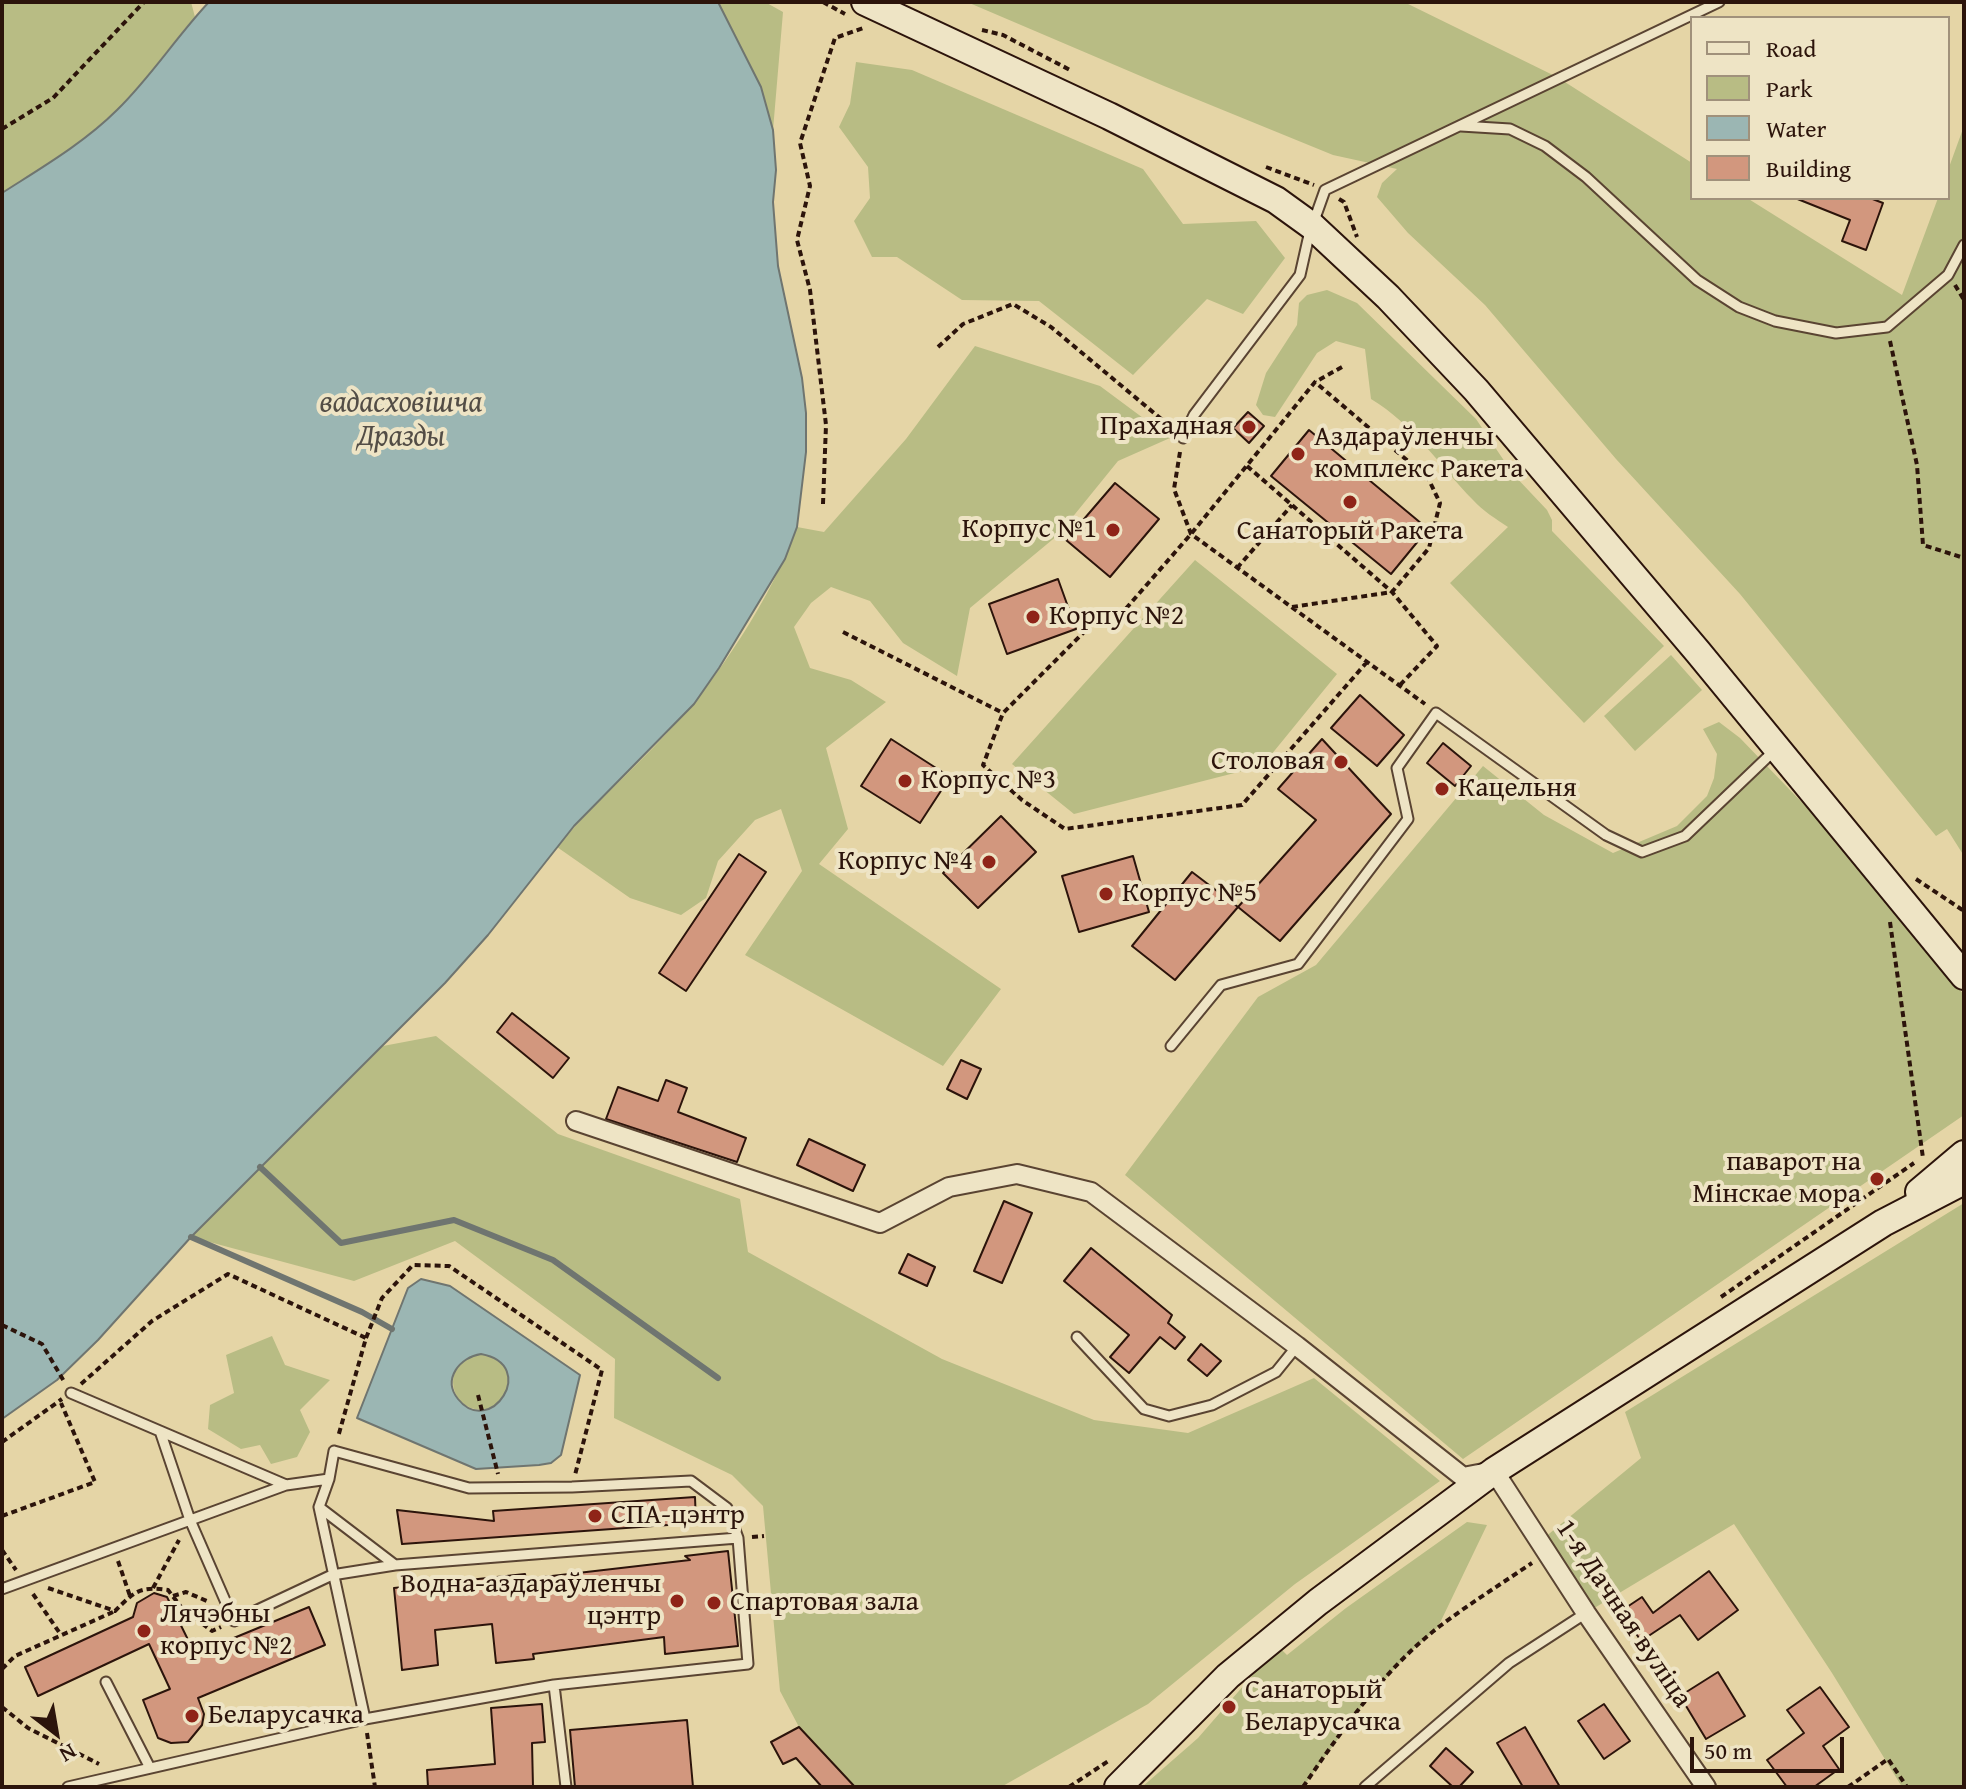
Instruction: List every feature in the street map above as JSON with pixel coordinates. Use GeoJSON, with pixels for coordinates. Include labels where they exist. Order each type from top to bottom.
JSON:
{"type":"FeatureCollection","features":[{"type":"Feature","properties":{"kind":"street"},"geometry":{"type":"LineString","coordinates":[[873,6],[1176,149],[1276,200],[1312,226],[1388,297],[1476,390],[1581,512],[1964,976]]}},
{"type":"Feature","properties":{"kind":"street"},"geometry":{"type":"LineString","coordinates":[[1927,928],[1964,964]]}},
{"type":"Feature","properties":{"kind":"street"},"geometry":{"type":"LineString","coordinates":[[576,1121],[880,1223],[949,1187],[1017,1174],[1091,1192],[1297,1346],[1463,1477],[1494,1471]]}},
{"type":"Feature","properties":{"kind":"street"},"geometry":{"type":"LineString","coordinates":[[1883,1223],[1964,1154]]}},
{"type":"Feature","properties":{"kind":"street"},"geometry":{"type":"LineString","coordinates":[[1118,1787],[1228,1676],[1318,1602],[1494,1471],[1883,1223],[1964,1181]]}},
{"type":"Feature","properties":{"kind":"street","name":"1-я Дачная вуліца"},"geometry":{"type":"LineString","coordinates":[[1494,1471],[1586,1613],[1706,1787]]}},
{"type":"Feature","properties":{"kind":"lane"},"geometry":{"type":"LineString","coordinates":[[1183,438],[1194,415],[1300,275],[1325,190],[1719,2]]}},
{"type":"Feature","properties":{"kind":"lane"},"geometry":{"type":"LineString","coordinates":[[1457,126],[1510,129],[1545,146],[1586,177],[1697,280],[1739,307],[1775,321],[1836,333],[1887,327],[1948,275],[1964,245]]}},
{"type":"Feature","properties":{"kind":"lane"},"geometry":{"type":"LineString","coordinates":[[1171,1046],[1221,985],[1298,964],[1408,819],[1397,768],[1436,713],[1606,835],[1642,852],[1685,836],[1777,748]]}},
{"type":"Feature","properties":{"kind":"lane"},"geometry":{"type":"LineString","coordinates":[[1077,1337],[1144,1409],[1169,1416],[1212,1405],[1276,1372],[1297,1346]]}},
{"type":"Feature","properties":{"kind":"lane"},"geometry":{"type":"LineString","coordinates":[[71,1393],[286,1485]]}},
{"type":"Feature","properties":{"kind":"lane"},"geometry":{"type":"LineString","coordinates":[[160,1431],[190,1520],[234,1621],[332,1575],[395,1565],[738,1538]]}},
{"type":"Feature","properties":{"kind":"lane"},"geometry":{"type":"LineString","coordinates":[[68,1787],[365,1719],[554,1685],[748,1664],[738,1538],[727,1508],[691,1481],[469,1488],[334,1451],[329,1479],[319,1507],[365,1719]]}},
{"type":"Feature","properties":{"kind":"lane"},"geometry":{"type":"LineString","coordinates":[[2,1589],[286,1485],[329,1479]]}},
{"type":"Feature","properties":{"kind":"lane"},"geometry":{"type":"LineString","coordinates":[[319,1507],[395,1565]]}},
{"type":"Feature","properties":{"kind":"lane"},"geometry":{"type":"LineString","coordinates":[[1365,1787],[1509,1663],[1586,1613]]}},
{"type":"Feature","properties":{"kind":"lane"},"geometry":{"type":"LineString","coordinates":[[106,1682],[150,1768]]}},
{"type":"Feature","properties":{"kind":"lane"},"geometry":{"type":"LineString","coordinates":[[554,1685],[566,1787]]}},
{"type":"Feature","properties":{"kind":"path"},"geometry":{"type":"LineString","coordinates":[[2,129],[53,98],[144,2]]}},
{"type":"Feature","properties":{"kind":"path"},"geometry":{"type":"LineString","coordinates":[[823,504],[826,425],[810,290],[797,240],[810,186],[800,143],[835,38],[868,26],[873,6]]}},
{"type":"Feature","properties":{"kind":"path"},"geometry":{"type":"LineString","coordinates":[[938,347],[963,324],[1013,304],[1051,327],[1183,438],[1174,489],[1191,534],[1436,713]]}},
{"type":"Feature","properties":{"kind":"path"},"geometry":{"type":"LineString","coordinates":[[1887,327],[1917,465],[1923,545],[1964,558]]}},
{"type":"Feature","properties":{"kind":"path"},"geometry":{"type":"LineString","coordinates":[[1342,367],[1315,382],[1116,620],[1103,613],[1003,713],[983,765],[1022,800],[1065,829],[1242,805],[1367,662]]}},
{"type":"Feature","properties":{"kind":"path"},"geometry":{"type":"LineString","coordinates":[[1292,607],[1392,592],[1429,548],[1440,503],[1428,478],[1315,382]]}},
{"type":"Feature","properties":{"kind":"path"},"geometry":{"type":"LineString","coordinates":[[1246,466],[1392,592],[1437,646],[1399,686]]}},
{"type":"Feature","properties":{"kind":"path"},"geometry":{"type":"LineString","coordinates":[[1237,568],[1292,505]]}},
{"type":"Feature","properties":{"kind":"path"},"geometry":{"type":"LineString","coordinates":[[843,632],[1003,713]]}},
{"type":"Feature","properties":{"kind":"path"},"geometry":{"type":"LineString","coordinates":[[1883,876],[1923,1158]]}},
{"type":"Feature","properties":{"kind":"path"},"geometry":{"type":"LineString","coordinates":[[334,1451],[369,1328],[382,1298],[413,1265],[449,1266],[602,1370],[572,1487]]}},
{"type":"Feature","properties":{"kind":"path"},"geometry":{"type":"LineString","coordinates":[[2,1442],[71,1393],[152,1321],[228,1274],[366,1338]]}},
{"type":"Feature","properties":{"kind":"path"},"geometry":{"type":"LineString","coordinates":[[2,1325],[42,1344],[71,1393]]}},
{"type":"Feature","properties":{"kind":"path"},"geometry":{"type":"LineString","coordinates":[[478,1395],[498,1476]]}},
{"type":"Feature","properties":{"kind":"path"},"geometry":{"type":"LineString","coordinates":[[2,1516],[95,1482],[60,1400]]}},
{"type":"Feature","properties":{"kind":"path"},"geometry":{"type":"LineString","coordinates":[[153,1588],[190,1520]]}},
{"type":"Feature","properties":{"kind":"path"},"geometry":{"type":"LineString","coordinates":[[113,1548],[130,1596]]}},
{"type":"Feature","properties":{"kind":"path"},"geometry":{"type":"LineString","coordinates":[[1303,1787],[1367,1699],[1407,1655],[1438,1627],[1547,1552]]}},
{"type":"Feature","properties":{"kind":"path"},"geometry":{"type":"LineString","coordinates":[[24,1580],[115,1611]]}},
{"type":"Feature","properties":{"kind":"path"},"geometry":{"type":"LineString","coordinates":[[2,1669],[15,1656],[115,1611],[145,1587],[168,1590],[181,1607],[212,1631],[234,1621]]}},
{"type":"Feature","properties":{"kind":"path"},"geometry":{"type":"LineString","coordinates":[[173,1596],[186,1592],[230,1610]]}},
{"type":"Feature","properties":{"kind":"path"},"geometry":{"type":"LineString","coordinates":[[2,1707],[28,1728],[121,1775]]}},
{"type":"Feature","properties":{"kind":"path"},"geometry":{"type":"LineString","coordinates":[[365,1719],[375,1787]]}},
{"type":"Feature","properties":{"kind":"path"},"geometry":{"type":"LineString","coordinates":[[1848,1787],[1888,1759],[1907,1787]]}},
{"type":"Feature","properties":{"kind":"green space"},"geometry":{"type":"Polygon","coordinates":[[[2,2],[191,2],[195,17],[114,113],[74,146],[2,193],[2,2]]]}},
{"type":"Feature","properties":{"kind":"green space"},"geometry":{"type":"Polygon","coordinates":[[[718,2],[765,2],[783,12],[773,130],[761,87],[718,2]]]}},
{"type":"Feature","properties":{"kind":"green space"},"geometry":{"type":"Polygon","coordinates":[[[967,2],[1404,2],[1557,77],[1690,162],[1690,200],[1750,200],[1902,295],[1937,200],[1950,200],[1950,164],[1964,126],[1964,856],[1947,829],[1936,836],[1740,594],[1616,459],[1485,305],[1408,233],[1377,197],[1382,183],[1397,169],[1333,155],[967,2]]]}},
{"type":"Feature","properties":{"kind":"green space"},"geometry":{"type":"Polygon","coordinates":[[[856,62],[912,70],[1143,169],[1183,224],[1256,221],[1285,258],[1243,314],[1207,299],[1133,375],[1039,301],[962,300],[897,257],[872,257],[854,221],[870,198],[868,167],[839,127],[850,104],[856,62]]]}},
{"type":"Feature","properties":{"kind":"green space"},"geometry":{"type":"Polygon","coordinates":[[[1327,290],[1357,303],[1476,419],[1513,474],[1547,510],[1552,520],[1552,531],[1664,646],[1584,723],[1450,583],[1508,527],[1477,504],[1413,433],[1371,399],[1365,349],[1336,341],[1317,353],[1275,417],[1263,415],[1256,405],[1266,373],[1297,325],[1299,303],[1307,295],[1327,290]]]}},
{"type":"Feature","properties":{"kind":"green space"},"geometry":{"type":"Polygon","coordinates":[[[975,346],[1100,386],[1170,438],[1118,461],[1058,535],[970,608],[957,676],[903,643],[870,601],[831,587],[811,603],[794,627],[810,668],[851,680],[886,702],[826,748],[848,829],[819,864],[1001,989],[943,1066],[745,955],[802,871],[781,809],[755,820],[718,861],[706,898],[681,915],[630,898],[557,847],[667,733],[724,663],[774,581],[797,527],[824,532],[906,439],[975,346]]]}},
{"type":"Feature","properties":{"kind":"green space"},"geometry":{"type":"Polygon","coordinates":[[[1195,560],[1337,674],[1262,766],[1074,814],[1012,764],[1195,560]]]}},
{"type":"Feature","properties":{"kind":"green space"},"geometry":{"type":"Polygon","coordinates":[[[1671,655],[1702,690],[1635,751],[1604,716],[1671,655]]]}},
{"type":"Feature","properties":{"kind":"green space"},"geometry":{"type":"Polygon","coordinates":[[[1719,722],[1740,738],[1839,841],[1964,995],[1964,1115],[1463,1459],[1125,1175],[1258,997],[1316,965],[1483,766],[1544,815],[1613,853],[1677,826],[1707,796],[1714,778],[1717,754],[1703,729],[1719,722]]]}},
{"type":"Feature","properties":{"kind":"green space"},"geometry":{"type":"Polygon","coordinates":[[[436,1036],[558,1134],[740,1199],[748,1252],[942,1359],[1094,1420],[1188,1433],[1314,1378],[1440,1481],[1295,1584],[1148,1704],[1001,1787],[853,1785],[799,1727],[780,1691],[763,1506],[732,1475],[614,1418],[615,1359],[455,1241],[354,1281],[191,1237],[383,1046],[436,1036]]]}},
{"type":"Feature","properties":{"kind":"green space"},"geometry":{"type":"Polygon","coordinates":[[[1964,1203],[1964,1787],[1902,1787],[1734,1524],[1586,1613],[1544,1538],[1641,1458],[1625,1412],[1964,1203]]]}},
{"type":"Feature","properties":{"kind":"green space"},"geometry":{"type":"Polygon","coordinates":[[[272,1336],[285,1365],[330,1380],[300,1410],[310,1432],[297,1457],[271,1464],[260,1445],[241,1449],[208,1429],[210,1405],[234,1393],[226,1355],[272,1336]]]}},
{"type":"Feature","properties":{"kind":"green space"},"geometry":{"type":"Polygon","coordinates":[[[481,1354],[501,1362],[509,1382],[501,1402],[481,1410],[461,1402],[453,1382],[461,1362],[481,1354]]]}},
{"type":"Feature","properties":{"kind":"green space"},"geometry":{"type":"Polygon","coordinates":[[[1467,1522],[1487,1525],[1438,1627],[1407,1655],[1367,1699],[1303,1787],[1142,1787],[1198,1738],[1278,1646],[1287,1655],[1346,1608],[1467,1522]]]}},
{"type":"Feature","properties":{"kind":"water","name":"вадасховішча Дразды"},"geometry":{"type":"Polygon","coordinates":[[[209,2],[718,2],[761,87],[773,130],[776,170],[773,202],[778,266],[802,378],[806,413],[806,452],[797,527],[785,559],[694,704],[574,826],[488,935],[445,983],[191,1237],[98,1340],[57,1380],[2,1419],[2,193],[104,122],[141,84],[209,2]]]}},
{"type":"Feature","properties":{"kind":"water"},"geometry":{"type":"Polygon","coordinates":[[[421,1279],[450,1286],[580,1375],[561,1455],[551,1463],[539,1465],[476,1469],[357,1418],[408,1288],[421,1279]],[[481,1354],[460,1364],[452,1384],[458,1399],[471,1409],[483,1410],[495,1405],[504,1396],[508,1384],[507,1371],[498,1361],[481,1354]]]}},
{"type":"Feature","properties":{"kind":"building"},"geometry":{"type":"Polygon","coordinates":[[[1800,200],[1875,200],[1883,203],[1866,250],[1842,241],[1850,220],[1800,200]]]}},
{"type":"Feature","properties":{"kind":"building","name":"Прахадная"},"geometry":{"type":"Polygon","coordinates":[[[1248,412],[1264,426],[1249,443],[1233,428],[1248,412]]]}},
{"type":"Feature","properties":{"kind":"building","name":"Санаторый Ракета"},"geometry":{"type":"Polygon","coordinates":[[[1309,430],[1428,529],[1391,574],[1271,476],[1309,430]]]}},
{"type":"Feature","properties":{"kind":"building","name":"Корпус №1"},"geometry":{"type":"Polygon","coordinates":[[[1115,483],[1159,519],[1110,577],[1066,540],[1115,483]]]}},
{"type":"Feature","properties":{"kind":"building","name":"Корпус №2"},"geometry":{"type":"Polygon","coordinates":[[[1058,579],[1076,629],[1007,654],[989,604],[1058,579]]]}},
{"type":"Feature","properties":{"kind":"building"},"geometry":{"type":"Polygon","coordinates":[[[1360,695],[1404,735],[1377,766],[1331,728],[1360,695]]]}},
{"type":"Feature","properties":{"kind":"building","name":"Корпус №3"},"geometry":{"type":"Polygon","coordinates":[[[891,739],[950,777],[920,823],[861,786],[891,739]]]}},
{"type":"Feature","properties":{"kind":"building"},"geometry":{"type":"Polygon","coordinates":[[[1322,739],[1391,814],[1280,941],[1238,907],[1316,820],[1278,789],[1322,739]]]}},
{"type":"Feature","properties":{"kind":"building","name":"Кацельня"},"geometry":{"type":"Polygon","coordinates":[[[1443,743],[1471,766],[1455,786],[1427,763],[1443,743]]]}},
{"type":"Feature","properties":{"kind":"building","name":"Корпус №4"},"geometry":{"type":"Polygon","coordinates":[[[1001,816],[1036,852],[978,908],[943,873],[1001,816]]]}},
{"type":"Feature","properties":{"kind":"building"},"geometry":{"type":"Polygon","coordinates":[[[739,854],[766,872],[686,991],[659,973],[739,854]]]}},
{"type":"Feature","properties":{"kind":"building","name":"Корпус №5"},"geometry":{"type":"Polygon","coordinates":[[[1133,856],[1149,912],[1079,932],[1062,876],[1133,856]]]}},
{"type":"Feature","properties":{"kind":"building"},"geometry":{"type":"Polygon","coordinates":[[[1192,872],[1238,907],[1175,980],[1132,946],[1192,872]]]}},
{"type":"Feature","properties":{"kind":"building"},"geometry":{"type":"Polygon","coordinates":[[[512,1013],[569,1058],[553,1078],[497,1032],[512,1013]]]}},
{"type":"Feature","properties":{"kind":"building"},"geometry":{"type":"Polygon","coordinates":[[[961,1060],[981,1069],[967,1099],[947,1089],[961,1060]]]}},
{"type":"Feature","properties":{"kind":"building"},"geometry":{"type":"Polygon","coordinates":[[[666,1080],[687,1088],[678,1112],[746,1138],[737,1162],[606,1119],[618,1087],[658,1101],[666,1080]]]}},
{"type":"Feature","properties":{"kind":"building"},"geometry":{"type":"Polygon","coordinates":[[[809,1139],[865,1165],[853,1191],[797,1165],[809,1139]]]}},
{"type":"Feature","properties":{"kind":"building"},"geometry":{"type":"Polygon","coordinates":[[[1004,1201],[1032,1213],[1002,1283],[974,1271],[1004,1201]]]}},
{"type":"Feature","properties":{"kind":"building"},"geometry":{"type":"Polygon","coordinates":[[[1091,1248],[1172,1315],[1168,1323],[1185,1337],[1175,1349],[1160,1337],[1129,1373],[1110,1357],[1129,1335],[1064,1281],[1091,1248]]]}},
{"type":"Feature","properties":{"kind":"building"},"geometry":{"type":"Polygon","coordinates":[[[908,1254],[935,1267],[927,1286],[899,1273],[908,1254]]]}},
{"type":"Feature","properties":{"kind":"building"},"geometry":{"type":"Polygon","coordinates":[[[1201,1344],[1221,1361],[1207,1376],[1188,1360],[1201,1344]]]}},
{"type":"Feature","properties":{"kind":"building","name":"СПА-цэнтр"},"geometry":{"type":"Polygon","coordinates":[[[695,1497],[696,1523],[402,1544],[397,1510],[494,1521],[493,1511],[695,1497]]]}},
{"type":"Feature","properties":{"kind":"building"},"geometry":{"type":"Polygon","coordinates":[[[728,1551],[738,1646],[665,1654],[664,1637],[533,1654],[534,1659],[496,1663],[492,1624],[435,1630],[438,1665],[402,1670],[394,1588],[525,1574],[526,1579],[690,1560],[685,1556],[728,1551]]]}},
{"type":"Feature","properties":{"kind":"building"},"geometry":{"type":"Polygon","coordinates":[[[1709,1571],[1738,1610],[1698,1640],[1680,1615],[1641,1641],[1621,1611],[1642,1597],[1653,1613],[1709,1571]]]}},
{"type":"Feature","properties":{"kind":"building"},"geometry":{"type":"Polygon","coordinates":[[[154,1593],[167,1597],[195,1654],[309,1607],[325,1645],[198,1698],[204,1714],[202,1725],[188,1742],[171,1743],[158,1738],[143,1700],[170,1689],[149,1644],[38,1696],[25,1667],[133,1617],[137,1603],[154,1593]]]}},
{"type":"Feature","properties":{"kind":"building"},"geometry":{"type":"Polygon","coordinates":[[[1718,1672],[1745,1716],[1706,1739],[1680,1696],[1718,1672]]]}},
{"type":"Feature","properties":{"kind":"building"},"geometry":{"type":"Polygon","coordinates":[[[1820,1687],[1849,1727],[1823,1746],[1839,1769],[1814,1787],[1787,1787],[1767,1760],[1804,1733],[1787,1710],[1820,1687]]]}},
{"type":"Feature","properties":{"kind":"building"},"geometry":{"type":"Polygon","coordinates":[[[542,1704],[545,1742],[532,1743],[533,1787],[428,1787],[427,1770],[495,1764],[491,1708],[542,1704]]]}},
{"type":"Feature","properties":{"kind":"building"},"geometry":{"type":"Polygon","coordinates":[[[1604,1704],[1630,1741],[1604,1759],[1578,1721],[1604,1704]]]}},
{"type":"Feature","properties":{"kind":"building"},"geometry":{"type":"Polygon","coordinates":[[[687,1720],[693,1787],[575,1787],[570,1730],[687,1720]]]}},
{"type":"Feature","properties":{"kind":"building"},"geometry":{"type":"Polygon","coordinates":[[[799,1727],[855,1787],[822,1787],[796,1758],[783,1764],[771,1742],[799,1727]]]}},
{"type":"Feature","properties":{"kind":"building"},"geometry":{"type":"Polygon","coordinates":[[[1525,1727],[1560,1787],[1523,1787],[1497,1743],[1525,1727]]]}},
{"type":"Feature","properties":{"kind":"building"},"geometry":{"type":"Polygon","coordinates":[[[1446,1748],[1473,1772],[1459,1787],[1453,1787],[1430,1766],[1446,1748]]]}},
{"type":"Feature","properties":{"kind":"waterway"},"geometry":{"type":"LineString","coordinates":[[260,1167],[341,1243],[454,1220],[553,1260],[718,1378]]}},
{"type":"Feature","properties":{"kind":"waterway"},"geometry":{"type":"LineString","coordinates":[[191,1237],[362,1312],[392,1329]]}},
{"type":"Feature","properties":{"kind":"place","name":"Прахадная"},"geometry":{"type":"Point","coordinates":[1249,427]}},
{"type":"Feature","properties":{"kind":"place","name":"Аздараўленчы комплекс Ракета"},"geometry":{"type":"Point","coordinates":[1298,454]}},
{"type":"Feature","properties":{"kind":"place","name":"Санаторый Ракета"},"geometry":{"type":"Point","coordinates":[1350,502]}},
{"type":"Feature","properties":{"kind":"place","name":"Корпус №1"},"geometry":{"type":"Point","coordinates":[1113,530]}},
{"type":"Feature","properties":{"kind":"place","name":"Корпус №2"},"geometry":{"type":"Point","coordinates":[1033,617]}},
{"type":"Feature","properties":{"kind":"place","name":"Столовая"},"geometry":{"type":"Point","coordinates":[1341,762]}},
{"type":"Feature","properties":{"kind":"place","name":"Корпус №3"},"geometry":{"type":"Point","coordinates":[905,781]}},
{"type":"Feature","properties":{"kind":"place","name":"Кацельня"},"geometry":{"type":"Point","coordinates":[1442,789]}},
{"type":"Feature","properties":{"kind":"place","name":"Корпус №4"},"geometry":{"type":"Point","coordinates":[989,862]}},
{"type":"Feature","properties":{"kind":"place","name":"Корпус №5"},"geometry":{"type":"Point","coordinates":[1106,894]}},
{"type":"Feature","properties":{"kind":"place","name":"паварот на Мінскае мора"},"geometry":{"type":"Point","coordinates":[1877,1179]}},
{"type":"Feature","properties":{"kind":"place","name":"СПА-цэнтр"},"geometry":{"type":"Point","coordinates":[595,1516]}},
{"type":"Feature","properties":{"kind":"place","name":"Водна-аздараўленчы цэнтр"},"geometry":{"type":"Point","coordinates":[677,1601]}},
{"type":"Feature","properties":{"kind":"place","name":"Спартовая зала"},"geometry":{"type":"Point","coordinates":[714,1603]}},
{"type":"Feature","properties":{"kind":"place","name":"Лячэбны корпус №2"},"geometry":{"type":"Point","coordinates":[144,1631]}},
{"type":"Feature","properties":{"kind":"place","name":"Санаторый Беларусачка"},"geometry":{"type":"Point","coordinates":[1229,1707]}},
{"type":"Feature","properties":{"kind":"place","name":"Беларусачка"},"geometry":{"type":"Point","coordinates":[192,1716]}}]}
